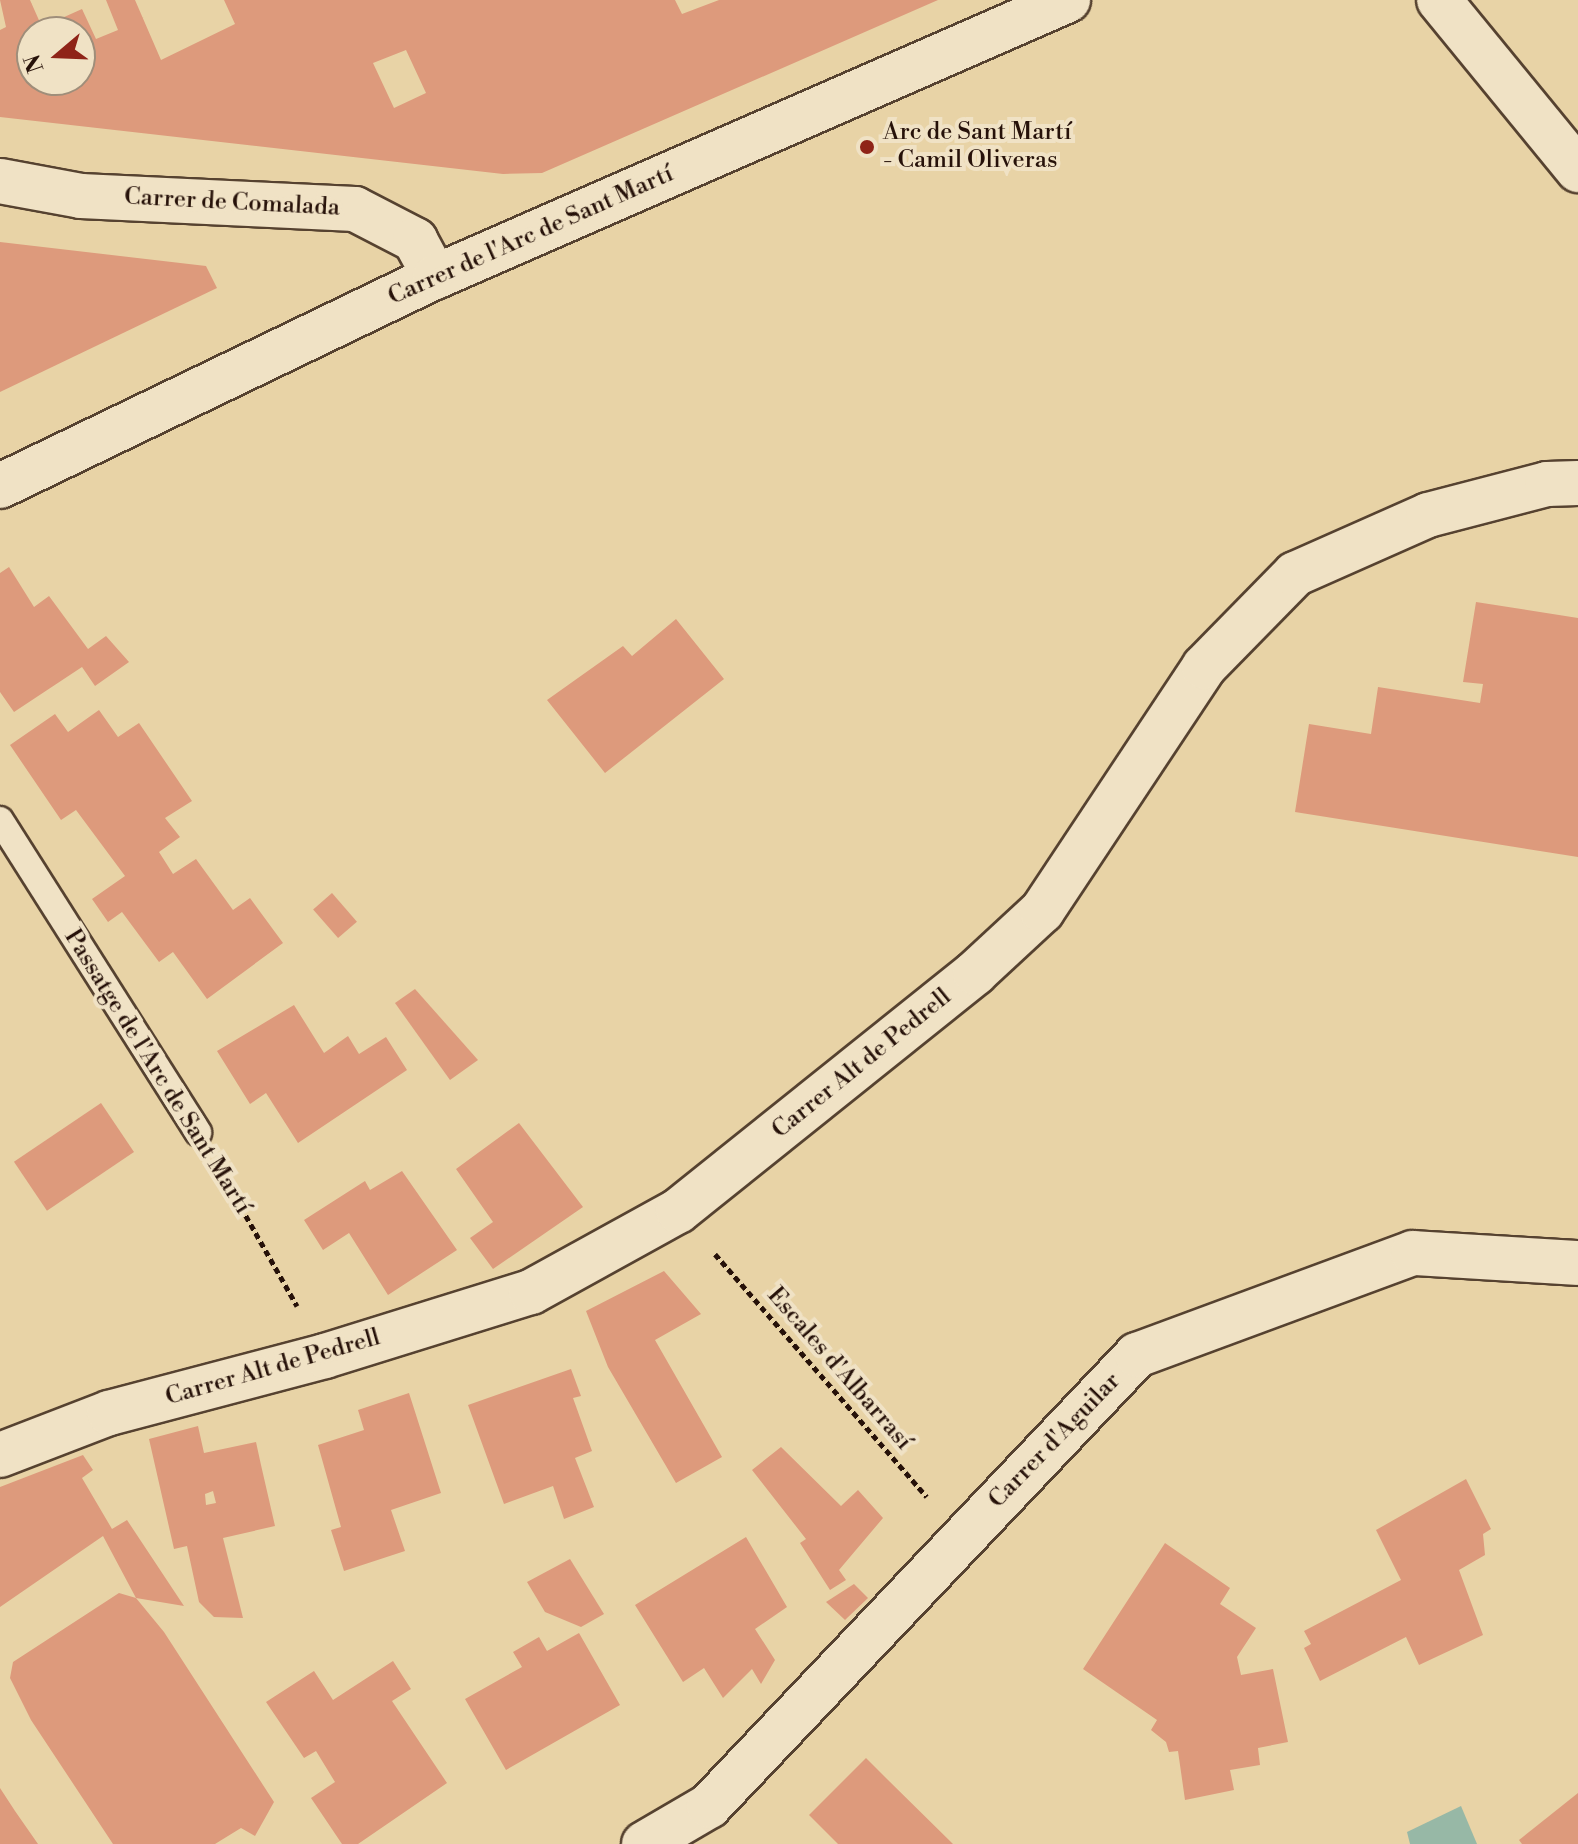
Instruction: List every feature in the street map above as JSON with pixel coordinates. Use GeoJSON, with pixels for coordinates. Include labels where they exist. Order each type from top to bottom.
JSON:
{"type":"FeatureCollection","features":[{"type":"Feature","properties":{"kind":"street","name":"Carrer de l'Arc de Sant Martí"},"geometry":{"type":"LineString","coordinates":[[0,486],[435,277],[1068,0]]}},
{"type":"Feature","properties":{"kind":"street"},"geometry":{"type":"LineString","coordinates":[[1439,0],[1578,170]]}},
{"type":"Feature","properties":{"kind":"street","name":"Carrer de Comalada"},"geometry":{"type":"LineString","coordinates":[[0,181],[81,196],[355,209],[415,240],[435,277]]}},
{"type":"Feature","properties":{"kind":"street","name":"Carrer Alt de Pedrell"},"geometry":{"type":"LineString","coordinates":[[0,1455],[109,1413],[325,1356],[531,1292],[678,1211],[975,973],[1042,911],[1204,667],[1295,574],[1428,515],[1547,484],[1578,483]]}},
{"type":"Feature","properties":{"kind":"street","name":"Carrer d'Aguilar"},"geometry":{"type":"LineString","coordinates":[[644,1844],[709,1806],[1137,1355],[1413,1253],[1578,1263]]}},
{"type":"Feature","properties":{"kind":"lane","name":"Passatge de l'Arc de Sant Martí"},"geometry":{"type":"LineString","coordinates":[[0,820],[198,1132]]}},
{"type":"Feature","properties":{"kind":"path","name":"Passatge de l'Arc de Sant Martí"},"geometry":{"type":"LineString","coordinates":[[198,1132],[302,1315]]}},
{"type":"Feature","properties":{"kind":"path","name":"Escales d'Albarrasí"},"geometry":{"type":"LineString","coordinates":[[711,1249],[930,1501]]}},
{"type":"Feature","properties":{"kind":"shaded area"},"geometry":{"type":"Polygon","coordinates":[[[1461,1806],[1477,1844],[1410,1844],[1407,1832],[1461,1806]]]}},
{"type":"Feature","properties":{"kind":"building"},"geometry":{"type":"Polygon","coordinates":[[[0,0],[30,0],[37,16],[16,16],[16,96],[96,96],[96,39],[118,30],[106,0],[135,0],[161,60],[235,24],[224,0],[675,0],[682,14],[719,0],[938,0],[542,173],[503,174],[0,117],[0,30],[6,27],[0,0]],[[406,50],[373,63],[394,108],[426,93],[406,50]]]}},
{"type":"Feature","properties":{"kind":"building"},"geometry":{"type":"Polygon","coordinates":[[[82,9],[85,16],[66,16],[82,9]]]}},
{"type":"Feature","properties":{"kind":"building"},"geometry":{"type":"Polygon","coordinates":[[[0,242],[206,266],[217,288],[0,392],[0,242]]]}},
{"type":"Feature","properties":{"kind":"building"},"geometry":{"type":"Polygon","coordinates":[[[9,567],[34,607],[49,596],[88,649],[106,636],[129,662],[95,686],[82,667],[14,712],[0,692],[0,573],[9,567]]]}},
{"type":"Feature","properties":{"kind":"building"},"geometry":{"type":"Polygon","coordinates":[[[1476,602],[1578,618],[1578,857],[1295,812],[1309,724],[1371,734],[1378,687],[1480,703],[1483,684],[1463,682],[1476,602]]]}},
{"type":"Feature","properties":{"kind":"building"},"geometry":{"type":"Polygon","coordinates":[[[676,619],[724,679],[605,773],[547,700],[623,646],[632,656],[676,619]]]}},
{"type":"Feature","properties":{"kind":"building"},"geometry":{"type":"Polygon","coordinates":[[[99,710],[118,737],[139,723],[192,801],[165,818],[180,837],[159,852],[173,874],[196,859],[233,910],[250,898],[283,943],[207,999],[173,952],[159,962],[122,912],[108,922],[92,899],[125,876],[76,810],[61,820],[10,745],[55,714],[68,732],[99,710]]]}},
{"type":"Feature","properties":{"kind":"building"},"geometry":{"type":"Polygon","coordinates":[[[332,893],[357,922],[338,938],[313,909],[332,893]]]}},
{"type":"Feature","properties":{"kind":"building"},"geometry":{"type":"Polygon","coordinates":[[[415,989],[478,1060],[450,1080],[395,1003],[415,989]]]}},
{"type":"Feature","properties":{"kind":"building"},"geometry":{"type":"Polygon","coordinates":[[[294,1005],[324,1053],[348,1036],[359,1054],[386,1037],[407,1070],[298,1143],[266,1093],[250,1104],[217,1051],[294,1005]]]}},
{"type":"Feature","properties":{"kind":"building"},"geometry":{"type":"Polygon","coordinates":[[[101,1103],[134,1152],[47,1211],[14,1162],[101,1103]]]}},
{"type":"Feature","properties":{"kind":"building"},"geometry":{"type":"Polygon","coordinates":[[[519,1123],[583,1207],[493,1269],[470,1238],[493,1222],[456,1169],[519,1123]]]}},
{"type":"Feature","properties":{"kind":"building"},"geometry":{"type":"Polygon","coordinates":[[[402,1171],[457,1250],[388,1295],[349,1233],[323,1250],[304,1220],[365,1181],[370,1190],[402,1171]]]}},
{"type":"Feature","properties":{"kind":"building"},"geometry":{"type":"Polygon","coordinates":[[[664,1271],[701,1314],[655,1340],[722,1457],[676,1483],[608,1367],[586,1311],[664,1271]]]}},
{"type":"Feature","properties":{"kind":"building"},"geometry":{"type":"Polygon","coordinates":[[[571,1369],[581,1396],[573,1398],[592,1451],[575,1458],[594,1507],[564,1519],[553,1486],[504,1504],[468,1405],[571,1369]]]}},
{"type":"Feature","properties":{"kind":"building"},"geometry":{"type":"Polygon","coordinates":[[[409,1393],[441,1493],[391,1510],[405,1551],[344,1571],[331,1530],[341,1527],[318,1445],[364,1430],[358,1410],[409,1393]]]}},
{"type":"Feature","properties":{"kind":"building"},"geometry":{"type":"Polygon","coordinates":[[[198,1426],[204,1453],[256,1442],[275,1526],[223,1538],[243,1618],[214,1617],[199,1602],[187,1546],[174,1549],[149,1439],[198,1426]],[[213,1491],[205,1494],[206,1505],[216,1503],[213,1491]]]}},
{"type":"Feature","properties":{"kind":"building"},"geometry":{"type":"Polygon","coordinates":[[[781,1447],[841,1506],[858,1490],[883,1518],[839,1570],[846,1580],[830,1590],[800,1543],[806,1539],[752,1470],[781,1447]]]}},
{"type":"Feature","properties":{"kind":"building"},"geometry":{"type":"Polygon","coordinates":[[[83,1455],[93,1470],[82,1478],[112,1529],[127,1520],[184,1606],[136,1598],[103,1536],[0,1607],[0,1487],[83,1455]]]}},
{"type":"Feature","properties":{"kind":"building"},"geometry":{"type":"Polygon","coordinates":[[[1466,1479],[1491,1529],[1483,1534],[1485,1555],[1459,1570],[1483,1635],[1419,1665],[1406,1637],[1320,1681],[1304,1648],[1311,1644],[1304,1631],[1401,1580],[1376,1530],[1466,1479]]]}},
{"type":"Feature","properties":{"kind":"building"},"geometry":{"type":"Polygon","coordinates":[[[746,1537],[787,1607],[755,1629],[775,1660],[761,1684],[752,1669],[723,1698],[704,1668],[683,1682],[635,1605],[746,1537]]]}},
{"type":"Feature","properties":{"kind":"building"},"geometry":{"type":"Polygon","coordinates":[[[1165,1543],[1230,1588],[1220,1604],[1256,1628],[1237,1657],[1241,1675],[1273,1669],[1288,1742],[1258,1748],[1260,1765],[1230,1770],[1234,1790],[1185,1800],[1178,1751],[1169,1752],[1166,1742],[1151,1730],[1157,1720],[1083,1669],[1165,1543]]]}},
{"type":"Feature","properties":{"kind":"building"},"geometry":{"type":"Polygon","coordinates":[[[570,1559],[604,1614],[581,1627],[545,1612],[527,1582],[570,1559]]]}},
{"type":"Feature","properties":{"kind":"building"},"geometry":{"type":"Polygon","coordinates":[[[854,1584],[868,1598],[845,1620],[826,1602],[854,1584]]]}},
{"type":"Feature","properties":{"kind":"building"},"geometry":{"type":"Polygon","coordinates":[[[119,1593],[136,1598],[164,1632],[274,1802],[255,1836],[241,1828],[215,1844],[113,1844],[31,1720],[10,1678],[13,1662],[119,1593]]]}},
{"type":"Feature","properties":{"kind":"building"},"geometry":{"type":"Polygon","coordinates":[[[579,1633],[620,1705],[506,1770],[465,1699],[522,1667],[513,1652],[539,1637],[547,1651],[579,1633]]]}},
{"type":"Feature","properties":{"kind":"building"},"geometry":{"type":"Polygon","coordinates":[[[393,1661],[411,1689],[392,1701],[447,1783],[358,1844],[342,1844],[311,1798],[335,1782],[316,1751],[304,1758],[266,1702],[314,1671],[333,1700],[393,1661]]]}},
{"type":"Feature","properties":{"kind":"building"},"geometry":{"type":"Polygon","coordinates":[[[866,1758],[953,1844],[838,1844],[809,1815],[866,1758]]]}},
{"type":"Feature","properties":{"kind":"building"},"geometry":{"type":"Polygon","coordinates":[[[0,1788],[15,1811],[38,1844],[0,1844],[0,1788]]]}},
{"type":"Feature","properties":{"kind":"building"},"geometry":{"type":"Polygon","coordinates":[[[1578,1793],[1578,1844],[1522,1844],[1519,1840],[1578,1793]]]}},
{"type":"Feature","properties":{"kind":"place","name":"Arc de Sant Martí - Camil Oliveras"},"geometry":{"type":"Point","coordinates":[867,147]}}]}
